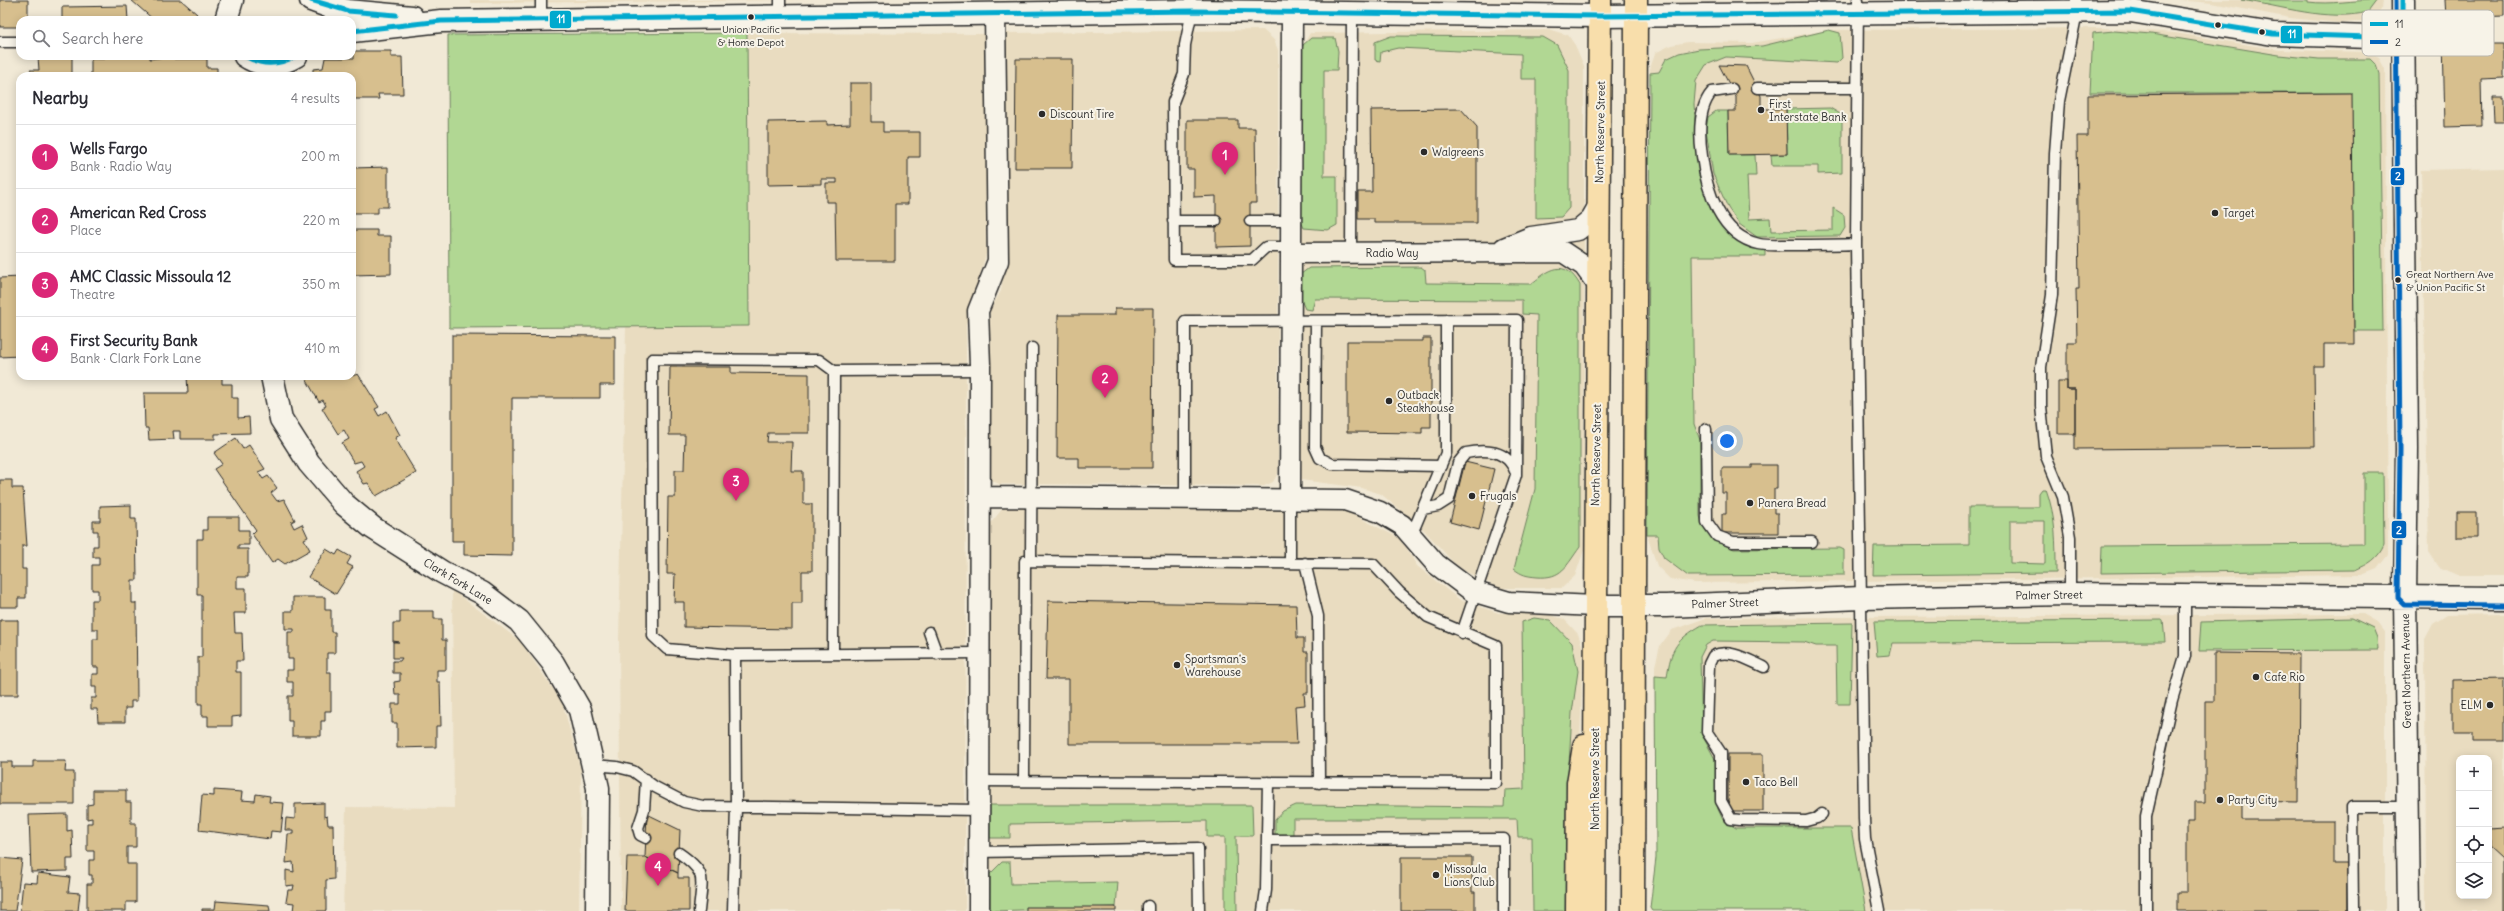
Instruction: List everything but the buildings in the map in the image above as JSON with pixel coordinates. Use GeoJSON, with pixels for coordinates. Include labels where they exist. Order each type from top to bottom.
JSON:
{"type":"FeatureCollection","features":[{"type":"Feature","properties":{"kind":"highway","name":"North Reserve Street"},"geometry":{"type":"LineString","coordinates":[[1594,911],[1594,606],[1600,8]]}},
{"type":"Feature","properties":{"kind":"highway"},"geometry":{"type":"LineString","coordinates":[[1634,911],[1636,8]]}},
{"type":"Feature","properties":{"kind":"highway"},"geometry":{"type":"LineString","coordinates":[[1577,911],[1578,783],[1582,755],[1595,692]]}},
{"type":"Feature","properties":{"kind":"street"},"geometry":{"type":"LineString","coordinates":[[310,0],[313,16]]}},
{"type":"Feature","properties":{"kind":"street"},"geometry":{"type":"LineString","coordinates":[[310,0],[348,11],[374,12],[441,21]]}},
{"type":"Feature","properties":{"kind":"street"},"geometry":{"type":"LineString","coordinates":[[356,31],[541,10],[995,6],[1192,6],[1292,13],[1352,13],[1600,8],[2076,6],[2130,12],[2273,34],[2362,37]]}},
{"type":"Feature","properties":{"kind":"street"},"geometry":{"type":"LineString","coordinates":[[979,911],[978,653],[980,370],[978,311],[998,261],[995,6]]}},
{"type":"Feature","properties":{"kind":"street"},"geometry":{"type":"LineString","coordinates":[[1290,499],[1292,13]]}},
{"type":"Feature","properties":{"kind":"street","name":"Great Northern Avenue"},"geometry":{"type":"LineString","coordinates":[[2403,56],[2407,441],[2405,597],[2409,807],[2409,911]]}},
{"type":"Feature","properties":{"kind":"street"},"geometry":{"type":"LineString","coordinates":[[252,64],[291,64]]}},
{"type":"Feature","properties":{"kind":"street","name":"Radio Way"},"geometry":{"type":"LineString","coordinates":[[1493,253],[1531,238],[1578,230],[1591,219],[1599,205]]}},
{"type":"Feature","properties":{"kind":"street","name":"Radio Way"},"geometry":{"type":"LineString","coordinates":[[1291,250],[1351,253],[1563,252],[1584,266],[1598,285]]}},
{"type":"Feature","properties":{"kind":"street","name":"Clark Fork Lane"},"geometry":{"type":"LineString","coordinates":[[273,380],[281,419],[284,425],[309,463],[344,504],[394,542],[482,593],[519,621],[540,644],[553,663],[580,710],[594,765],[598,788],[597,911]]}},
{"type":"Feature","properties":{"kind":"street"},"geometry":{"type":"LineString","coordinates":[[980,498],[1345,500],[1380,512],[1402,525],[1436,564],[1477,593],[1509,602],[1594,606]]}},
{"type":"Feature","properties":{"kind":"street","name":"Palmer Street"},"geometry":{"type":"LineString","coordinates":[[1594,606],[1634,607],[1862,598],[2070,594],[2504,598]]}},
{"type":"Feature","properties":{"kind":"lane"},"geometry":{"type":"LineString","coordinates":[[1192,6],[1185,45],[1184,74],[1173,102],[1174,260],[1252,260],[1266,247],[1291,250]]}},
{"type":"Feature","properties":{"kind":"lane"},"geometry":{"type":"LineString","coordinates":[[2070,594],[2070,537],[2063,497],[2046,456],[2041,406],[2041,367],[2052,296],[2055,153],[2059,101],[2076,6]]}},
{"type":"Feature","properties":{"kind":"lane"},"geometry":{"type":"LineString","coordinates":[[1858,7],[1856,244],[1864,819],[1865,839],[1879,911]]}},
{"type":"Feature","properties":{"kind":"lane"},"geometry":{"type":"LineString","coordinates":[[1351,253],[1352,13]]}},
{"type":"Feature","properties":{"kind":"lane"},"geometry":{"type":"LineString","coordinates":[[0,42],[16,42]]}},
{"type":"Feature","properties":{"kind":"lane"},"geometry":{"type":"LineString","coordinates":[[1757,88],[1857,88]]}},
{"type":"Feature","properties":{"kind":"lane"},"geometry":{"type":"LineString","coordinates":[[1732,89],[1712,92],[1706,99],[1702,111],[1701,147],[1704,177],[1713,201],[1726,223],[1742,237],[1759,244],[1856,244]]}},
{"type":"Feature","properties":{"kind":"lane"},"geometry":{"type":"LineString","coordinates":[[1174,221],[1216,221]]}},
{"type":"Feature","properties":{"kind":"lane"},"geometry":{"type":"LineString","coordinates":[[1250,221],[1291,221]]}},
{"type":"Feature","properties":{"kind":"lane"},"geometry":{"type":"LineString","coordinates":[[1411,536],[1446,453],[1446,320]]}},
{"type":"Feature","properties":{"kind":"lane"},"geometry":{"type":"LineString","coordinates":[[1185,499],[1185,321],[1517,320],[1516,475],[1477,593],[1462,633]]}},
{"type":"Feature","properties":{"kind":"lane"},"geometry":{"type":"LineString","coordinates":[[1316,321],[1315,447],[1320,458],[1332,464],[1441,466]]}},
{"type":"Feature","properties":{"kind":"lane"},"geometry":{"type":"LineString","coordinates":[[1031,561],[1032,348]]}},
{"type":"Feature","properties":{"kind":"lane"},"geometry":{"type":"LineString","coordinates":[[978,653],[735,655],[667,649],[653,636],[652,359],[819,360],[834,371],[980,370]]}},
{"type":"Feature","properties":{"kind":"lane"},"geometry":{"type":"LineString","coordinates":[[832,654],[834,371]]}},
{"type":"Feature","properties":{"kind":"lane"},"geometry":{"type":"LineString","coordinates":[[1706,429],[1707,522],[1717,536],[1733,542],[1812,542]]}},
{"type":"Feature","properties":{"kind":"lane"},"geometry":{"type":"LineString","coordinates":[[1423,509],[1438,506],[1449,499],[1458,463],[1466,453],[1478,451],[1503,455],[1512,462],[1516,475]]}},
{"type":"Feature","properties":{"kind":"lane"},"geometry":{"type":"LineString","coordinates":[[1290,499],[1290,563]]}},
{"type":"Feature","properties":{"kind":"lane"},"geometry":{"type":"LineString","coordinates":[[978,781],[1496,783],[1496,646],[1462,633],[1428,617],[1399,592],[1373,564],[1025,561],[1024,781]]}},
{"type":"Feature","properties":{"kind":"lane"},"geometry":{"type":"LineString","coordinates":[[1305,563],[1318,616],[1319,783]]}},
{"type":"Feature","properties":{"kind":"lane"},"geometry":{"type":"LineString","coordinates":[[2146,911],[2146,816],[2172,700],[2185,656],[2185,594]]}},
{"type":"Feature","properties":{"kind":"lane"},"geometry":{"type":"LineString","coordinates":[[928,632],[937,654]]}},
{"type":"Feature","properties":{"kind":"lane"},"geometry":{"type":"LineString","coordinates":[[1764,667],[1740,656],[1726,654],[1713,656],[1709,664],[1707,732],[1721,754],[1721,801],[1731,819],[1806,821],[1817,818],[1822,814]]}},
{"type":"Feature","properties":{"kind":"lane"},"geometry":{"type":"LineString","coordinates":[[733,911],[736,807],[735,655]]}},
{"type":"Feature","properties":{"kind":"lane"},"geometry":{"type":"LineString","coordinates":[[594,765],[617,766],[633,771],[655,787],[684,802],[703,806],[978,810]]}},
{"type":"Feature","properties":{"kind":"lane"},"geometry":{"type":"LineString","coordinates":[[646,779],[644,810],[638,828],[640,835],[646,838]]}},
{"type":"Feature","properties":{"kind":"lane"},"geometry":{"type":"LineString","coordinates":[[1263,911],[1266,890],[1268,782]]}},
{"type":"Feature","properties":{"kind":"lane"},"geometry":{"type":"LineString","coordinates":[[2353,911],[2352,807],[2409,807]]}},
{"type":"Feature","properties":{"kind":"lane"},"geometry":{"type":"LineString","coordinates":[[1267,840],[1504,839],[1504,911]]}},
{"type":"Feature","properties":{"kind":"lane"},"geometry":{"type":"LineString","coordinates":[[978,852],[1198,848],[1199,911]]}},
{"type":"Feature","properties":{"kind":"lane"},"geometry":{"type":"LineString","coordinates":[[679,853],[697,865],[702,881],[699,911]]}},
{"type":"Feature","properties":{"kind":"shaded area"},"geometry":{"type":"Polygon","coordinates":[[[470,0],[820,0],[470,3],[470,0]]]}},
{"type":"Feature","properties":{"kind":"shaded area"},"geometry":{"type":"Polygon","coordinates":[[[2178,0],[2382,0],[2381,10],[2362,10],[2362,22],[2340,23],[2290,18],[2212,3],[2178,0]]]}},
{"type":"Feature","properties":{"kind":"shaded area"},"geometry":{"type":"Polygon","coordinates":[[[2103,28],[2175,33],[2280,50],[2362,52],[2362,56],[2375,56],[2379,58],[2385,69],[2388,555],[2377,569],[2362,575],[1695,583],[1670,579],[1657,566],[1647,535],[1650,69],[1655,53],[1671,45],[1688,42],[1752,43],[1829,30],[2103,28]]]}},
{"type":"Feature","properties":{"kind":"shaded area"},"geometry":{"type":"Polygon","coordinates":[[[1263,30],[1274,40],[1278,50],[1278,473],[1273,482],[1264,486],[999,484],[991,480],[990,310],[1001,291],[1008,246],[1005,33],[1263,30]]]}},
{"type":"Feature","properties":{"kind":"shaded area"},"geometry":{"type":"Polygon","coordinates":[[[1551,30],[1568,35],[1575,45],[1584,66],[1584,550],[1575,576],[1562,588],[1499,588],[1465,571],[1453,562],[1423,529],[1381,494],[1362,488],[1301,480],[1296,470],[1299,63],[1303,45],[1310,33],[1551,30]]]}},
{"type":"Feature","properties":{"kind":"shaded area"},"geometry":{"type":"Polygon","coordinates":[[[747,33],[985,34],[986,254],[966,324],[965,911],[621,911],[619,640],[626,327],[749,326],[747,33]]]}},
{"type":"Feature","properties":{"kind":"shaded area"},"geometry":{"type":"Polygon","coordinates":[[[2504,168],[2504,575],[2457,575],[2439,567],[2429,552],[2421,170],[2504,168]]]}},
{"type":"Feature","properties":{"kind":"shaded area"},"geometry":{"type":"Polygon","coordinates":[[[1003,508],[1318,509],[1348,512],[1401,539],[1417,566],[1460,600],[1499,613],[1543,613],[1564,619],[1578,634],[1583,648],[1575,911],[990,911],[991,523],[1003,508]]]}},
{"type":"Feature","properties":{"kind":"shaded area"},"geometry":{"type":"Polygon","coordinates":[[[452,590],[520,641],[562,702],[581,770],[579,911],[343,911],[346,807],[454,808],[452,590]]]}},
{"type":"Feature","properties":{"kind":"shaded area"},"geometry":{"type":"Polygon","coordinates":[[[2363,614],[2377,622],[2385,632],[2385,911],[1650,911],[1656,858],[1655,666],[1660,646],[1672,630],[1706,618],[2363,614]]]}},
{"type":"Feature","properties":{"kind":"shaded area"},"geometry":{"type":"Polygon","coordinates":[[[2504,614],[2504,911],[2426,911],[2425,639],[2433,624],[2447,615],[2504,614]]]}},
{"type":"Feature","properties":{"kind":"green space"},"geometry":{"type":"Polygon","coordinates":[[[2241,0],[2308,0],[2308,2],[2325,3],[2377,0],[2370,10],[2362,10],[2362,13],[2353,15],[2304,12],[2241,0]]]}},
{"type":"Feature","properties":{"kind":"green space"},"geometry":{"type":"Polygon","coordinates":[[[1829,30],[1840,33],[1842,58],[1837,63],[1726,57],[1706,65],[1696,81],[1694,104],[1699,175],[1711,209],[1736,238],[1765,251],[1765,256],[1692,256],[1694,424],[1700,440],[1700,516],[1708,533],[1717,541],[1734,549],[1840,548],[1844,550],[1844,575],[1688,576],[1664,558],[1659,548],[1658,535],[1647,535],[1650,73],[1659,72],[1666,59],[1679,53],[1699,49],[1762,46],[1829,30]]]}},
{"type":"Feature","properties":{"kind":"green space"},"geometry":{"type":"Polygon","coordinates":[[[2114,31],[2151,34],[2279,55],[2319,59],[2370,59],[2376,65],[2379,74],[2383,331],[2354,331],[2351,93],[2090,93],[2093,33],[2114,31]]]}},
{"type":"Feature","properties":{"kind":"green space"},"geometry":{"type":"Polygon","coordinates":[[[747,33],[749,326],[449,328],[448,35],[747,33]]]}},
{"type":"Feature","properties":{"kind":"green space"},"geometry":{"type":"Polygon","coordinates":[[[1391,36],[1543,37],[1557,45],[1569,70],[1569,208],[1561,217],[1536,218],[1536,79],[1521,79],[1521,54],[1398,48],[1381,52],[1380,61],[1375,60],[1375,42],[1391,36]]]}},
{"type":"Feature","properties":{"kind":"green space"},"geometry":{"type":"Polygon","coordinates":[[[1311,38],[1335,38],[1338,51],[1337,70],[1324,70],[1324,176],[1337,176],[1337,225],[1328,230],[1304,228],[1297,212],[1299,63],[1303,45],[1311,38]]]}},
{"type":"Feature","properties":{"kind":"green space"},"geometry":{"type":"Polygon","coordinates":[[[1830,108],[1842,115],[1842,173],[1818,174],[1818,166],[1772,166],[1771,155],[1787,154],[1786,109],[1830,108]]]}},
{"type":"Feature","properties":{"kind":"green space"},"geometry":{"type":"Polygon","coordinates":[[[1716,111],[1728,111],[1729,155],[1755,155],[1756,176],[1747,176],[1749,219],[1770,218],[1771,231],[1833,230],[1833,208],[1844,215],[1845,228],[1840,236],[1757,237],[1739,224],[1728,208],[1713,174],[1706,130],[1708,117],[1716,111]]]}},
{"type":"Feature","properties":{"kind":"green space"},"geometry":{"type":"Polygon","coordinates":[[[1421,267],[1425,270],[1426,283],[1531,284],[1550,271],[1562,269],[1568,271],[1574,276],[1580,285],[1580,547],[1563,570],[1552,576],[1537,577],[1524,575],[1514,569],[1535,489],[1537,315],[1522,314],[1522,300],[1315,299],[1312,310],[1305,309],[1299,295],[1301,274],[1309,268],[1421,267]]]}},
{"type":"Feature","properties":{"kind":"green space"},"geometry":{"type":"Polygon","coordinates":[[[2364,473],[2383,473],[2384,545],[2379,554],[2365,566],[2355,570],[2101,573],[2102,546],[2364,544],[2364,473]]]}},
{"type":"Feature","properties":{"kind":"green space"},"geometry":{"type":"Polygon","coordinates":[[[2042,489],[2046,489],[2052,510],[2054,520],[2056,573],[1873,575],[1874,546],[1969,545],[1969,507],[2039,507],[2039,493],[2042,489]],[[2010,521],[2010,563],[2045,564],[2045,521],[2010,521]]]}},
{"type":"Feature","properties":{"kind":"green space"},"geometry":{"type":"Polygon","coordinates":[[[1534,618],[1550,620],[1572,643],[1578,671],[1572,713],[1566,814],[1566,911],[1533,911],[1532,837],[1518,837],[1517,819],[1293,819],[1293,836],[1275,836],[1275,820],[1283,811],[1296,805],[1504,807],[1505,790],[1524,789],[1522,622],[1534,618]]]}},
{"type":"Feature","properties":{"kind":"green space"},"geometry":{"type":"Polygon","coordinates":[[[2352,618],[2373,628],[2377,638],[2378,650],[2199,651],[2201,622],[2352,618]]]}},
{"type":"Feature","properties":{"kind":"green space"},"geometry":{"type":"Polygon","coordinates":[[[2163,620],[2165,642],[1893,643],[1890,655],[1877,656],[1874,622],[2163,620]]]}},
{"type":"Feature","properties":{"kind":"green space"},"geometry":{"type":"Polygon","coordinates":[[[1852,623],[1850,704],[1837,704],[1836,646],[1816,646],[1804,642],[1713,641],[1706,645],[1700,657],[1702,735],[1715,759],[1717,769],[1718,809],[1723,820],[1736,828],[1851,828],[1866,911],[1652,911],[1650,908],[1656,858],[1655,676],[1667,677],[1670,659],[1676,646],[1686,635],[1702,625],[1852,623]]]}},
{"type":"Feature","properties":{"kind":"green space"},"geometry":{"type":"Polygon","coordinates":[[[990,805],[1252,805],[1253,836],[1236,836],[1237,911],[1225,911],[1225,837],[1207,837],[1207,821],[1010,824],[1010,838],[990,838],[990,805]]]}},
{"type":"Feature","properties":{"kind":"green space"},"geometry":{"type":"Polygon","coordinates":[[[1002,862],[1010,862],[1011,884],[1118,882],[1116,907],[990,911],[990,874],[1002,862]]]}},
{"type":"Feature","properties":{"kind":"transit line","name":"11"},"geometry":{"type":"LineString","coordinates":[[311,0],[348,11],[396,15]]}},
{"type":"Feature","properties":{"kind":"transit line","name":"2"},"geometry":{"type":"LineString","coordinates":[[2396,0],[2396,10]]}},
{"type":"Feature","properties":{"kind":"transit line","name":"11"},"geometry":{"type":"LineString","coordinates":[[2403,0],[2403,10]]}},
{"type":"Feature","properties":{"kind":"transit line","name":"11"},"geometry":{"type":"LineString","coordinates":[[356,31],[441,21],[1192,11],[1600,16],[2130,11],[2273,34],[2362,37]]}},
{"type":"Feature","properties":{"kind":"transit line","name":"2"},"geometry":{"type":"LineString","coordinates":[[2396,56],[2400,449],[2398,598],[2404,604],[2504,605]]}},
{"type":"Feature","properties":{"kind":"transit line","name":"11"},"geometry":{"type":"LineString","coordinates":[[254,60],[264,63],[277,63],[286,60]]}},
{"type":"Feature","properties":{"kind":"place","name":"Union Pacific & Home Depot"},"geometry":{"type":"Point","coordinates":[751,17]}},
{"type":"Feature","properties":{"kind":"place","name":"First Interstate Bank"},"geometry":{"type":"Point","coordinates":[1761,110]}},
{"type":"Feature","properties":{"kind":"place","name":"Discount Tire"},"geometry":{"type":"Point","coordinates":[1042,114]}},
{"type":"Feature","properties":{"kind":"place","name":"Walgreens"},"geometry":{"type":"Point","coordinates":[1424,152]}},
{"type":"Feature","properties":{"kind":"place","name":"Wells Fargo"},"geometry":{"type":"Point","coordinates":[1225,175]}},
{"type":"Feature","properties":{"kind":"place","name":"Target"},"geometry":{"type":"Point","coordinates":[2215,213]}},
{"type":"Feature","properties":{"kind":"place","name":"Great Northern Ave & Union Pacific St"},"geometry":{"type":"Point","coordinates":[2398,280]}},
{"type":"Feature","properties":{"kind":"place","name":"American Red Cross"},"geometry":{"type":"Point","coordinates":[1105,398]}},
{"type":"Feature","properties":{"kind":"place","name":"Outback Steakhouse"},"geometry":{"type":"Point","coordinates":[1389,401]}},
{"type":"Feature","properties":{"kind":"place","name":"Frugals"},"geometry":{"type":"Point","coordinates":[1472,496]}},
{"type":"Feature","properties":{"kind":"place","name":"AMC Classic Missoula 12"},"geometry":{"type":"Point","coordinates":[736,501]}},
{"type":"Feature","properties":{"kind":"place","name":"Panera Bread"},"geometry":{"type":"Point","coordinates":[1750,503]}},
{"type":"Feature","properties":{"kind":"place","name":"Sportsman's Warehouse"},"geometry":{"type":"Point","coordinates":[1177,665]}},
{"type":"Feature","properties":{"kind":"place","name":"Cafe Rio"},"geometry":{"type":"Point","coordinates":[2256,677]}},
{"type":"Feature","properties":{"kind":"place","name":"ELM"},"geometry":{"type":"Point","coordinates":[2490,705]}},
{"type":"Feature","properties":{"kind":"place","name":"Taco Bell"},"geometry":{"type":"Point","coordinates":[1746,782]}},
{"type":"Feature","properties":{"kind":"place","name":"Party City"},"geometry":{"type":"Point","coordinates":[2220,800]}},
{"type":"Feature","properties":{"kind":"place","name":"Missoula Lions Club"},"geometry":{"type":"Point","coordinates":[1436,875]}},
{"type":"Feature","properties":{"kind":"place","name":"First Security Bank"},"geometry":{"type":"Point","coordinates":[658,886]}}]}
